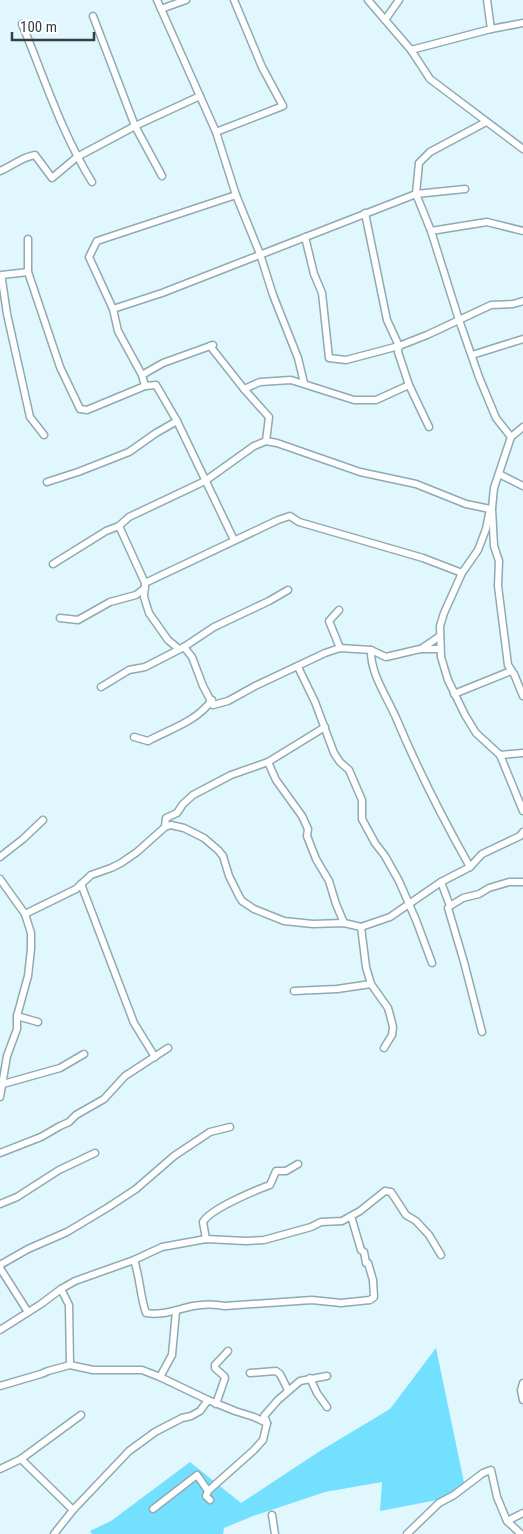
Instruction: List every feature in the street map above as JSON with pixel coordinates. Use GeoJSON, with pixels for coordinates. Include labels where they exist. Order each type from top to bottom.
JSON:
{"type":"FeatureCollection","features":[{"type":"Feature","properties":{"kind":"street"},"geometry":{"type":"LineString","coordinates":[[157,0],[216,132],[236,195],[298,358],[304,383]]}},
{"type":"Feature","properties":{"kind":"street"},"geometry":{"type":"LineString","coordinates":[[161,9],[186,0]]}},
{"type":"Feature","properties":{"kind":"street"},"geometry":{"type":"LineString","coordinates":[[216,132],[283,106],[262,67],[234,0]]}},
{"type":"Feature","properties":{"kind":"street"},"geometry":{"type":"LineString","coordinates":[[368,0],[411,50],[430,79],[523,149]]}},
{"type":"Feature","properties":{"kind":"street"},"geometry":{"type":"LineString","coordinates":[[385,20],[399,0]]}},
{"type":"Feature","properties":{"kind":"street"},"geometry":{"type":"LineString","coordinates":[[487,0],[491,29]]}},
{"type":"Feature","properties":{"kind":"street"},"geometry":{"type":"LineString","coordinates":[[93,16],[135,126],[162,176]]}},
{"type":"Feature","properties":{"kind":"street"},"geometry":{"type":"LineString","coordinates":[[411,50],[491,29],[523,23]]}},
{"type":"Feature","properties":{"kind":"street"},"geometry":{"type":"LineString","coordinates":[[22,24],[49,96],[77,157],[92,182]]}},
{"type":"Feature","properties":{"kind":"street"},"geometry":{"type":"LineString","coordinates":[[0,171],[14,165],[25,157],[35,155],[52,178],[77,157],[135,126],[200,96]]}},
{"type":"Feature","properties":{"kind":"street"},"geometry":{"type":"LineString","coordinates":[[486,122],[430,152],[424,158],[419,164],[416,194],[459,320],[496,418],[511,437]]}},
{"type":"Feature","properties":{"kind":"street"},"geometry":{"type":"LineString","coordinates":[[113,309],[162,293],[416,194],[465,189]]}},
{"type":"Feature","properties":{"kind":"street"},"geometry":{"type":"LineString","coordinates":[[145,386],[142,376],[118,331],[113,309],[89,257],[97,240],[236,195]]}},
{"type":"Feature","properties":{"kind":"street"},"geometry":{"type":"LineString","coordinates":[[365,213],[387,320],[399,346],[398,352],[409,386],[429,427]]}},
{"type":"Feature","properties":{"kind":"street"},"geometry":{"type":"LineString","coordinates":[[430,232],[487,222],[523,231]]}},
{"type":"Feature","properties":{"kind":"street"},"geometry":{"type":"LineString","coordinates":[[305,238],[314,274],[322,293],[329,358],[346,360],[399,346],[491,305],[514,304],[523,301]]}},
{"type":"Feature","properties":{"kind":"street"},"geometry":{"type":"LineString","coordinates":[[28,239],[28,272],[60,367],[80,409],[87,410],[145,386],[156,385],[177,421],[234,540]]}},
{"type":"Feature","properties":{"kind":"street"},"geometry":{"type":"LineString","coordinates":[[28,272],[2,275],[2,280],[7,314],[30,416],[44,435]]}},
{"type":"Feature","properties":{"kind":"street"},"geometry":{"type":"LineString","coordinates":[[472,355],[523,339]]}},
{"type":"Feature","properties":{"kind":"street"},"geometry":{"type":"LineString","coordinates":[[142,376],[163,363],[211,345],[244,389],[269,417],[266,442]]}},
{"type":"Feature","properties":{"kind":"street"},"geometry":{"type":"LineString","coordinates":[[244,389],[260,382],[291,380],[354,400],[376,400],[409,386]]}},
{"type":"Feature","properties":{"kind":"street"},"geometry":{"type":"LineString","coordinates":[[47,482],[129,452],[177,421]]}},
{"type":"Feature","properties":{"kind":"street"},"geometry":{"type":"LineString","coordinates":[[523,427],[511,437],[494,488],[486,529],[478,550],[462,572],[440,626],[440,649],[443,666],[454,694],[476,733],[500,755],[523,812]]}},
{"type":"Feature","properties":{"kind":"street"},"geometry":{"type":"LineString","coordinates":[[53,564],[106,531],[119,526],[129,517],[205,480],[254,446],[266,442],[277,442],[360,472],[416,484],[466,504],[491,509]]}},
{"type":"Feature","properties":{"kind":"street"},"geometry":{"type":"LineString","coordinates":[[499,474],[523,486]]}},
{"type":"Feature","properties":{"kind":"street"},"geometry":{"type":"LineString","coordinates":[[491,509],[494,546],[499,561],[498,586],[508,665],[523,696]]}},
{"type":"Feature","properties":{"kind":"street"},"geometry":{"type":"LineString","coordinates":[[136,595],[145,586],[234,540],[290,516],[299,522],[423,558],[462,572]]}},
{"type":"Feature","properties":{"kind":"street"},"geometry":{"type":"LineString","coordinates":[[119,526],[145,586],[144,597],[152,619],[168,640],[182,648],[192,657],[213,705],[228,701],[255,686],[325,653],[340,648],[371,650],[386,657],[420,650],[440,649]]}},
{"type":"Feature","properties":{"kind":"street"},"geometry":{"type":"LineString","coordinates":[[101,687],[129,670],[154,662],[182,648],[214,627],[288,590]]}},
{"type":"Feature","properties":{"kind":"street"},"geometry":{"type":"LineString","coordinates":[[60,618],[78,620],[115,600],[136,595],[144,597]]}},
{"type":"Feature","properties":{"kind":"street"},"geometry":{"type":"LineString","coordinates":[[339,610],[329,621],[340,648]]}},
{"type":"Feature","properties":{"kind":"street"},"geometry":{"type":"LineString","coordinates":[[420,650],[440,636]]}},
{"type":"Feature","properties":{"kind":"street"},"geometry":{"type":"LineString","coordinates":[[371,650],[370,662],[400,729],[441,816],[470,867]]}},
{"type":"Feature","properties":{"kind":"street"},"geometry":{"type":"LineString","coordinates":[[298,667],[325,727],[334,753],[349,770],[357,787],[362,800],[362,819],[399,881],[432,963]]}},
{"type":"Feature","properties":{"kind":"street"},"geometry":{"type":"LineString","coordinates":[[454,694],[512,673],[523,674]]}},
{"type":"Feature","properties":{"kind":"street"},"geometry":{"type":"LineString","coordinates":[[134,737],[148,741],[192,719],[212,700]]}},
{"type":"Feature","properties":{"kind":"street"},"geometry":{"type":"LineString","coordinates":[[168,826],[166,818],[177,813],[182,804],[193,795],[231,776],[268,762],[325,727]]}},
{"type":"Feature","properties":{"kind":"street"},"geometry":{"type":"LineString","coordinates":[[500,755],[523,753]]}},
{"type":"Feature","properties":{"kind":"street"},"geometry":{"type":"LineString","coordinates":[[268,762],[276,780],[302,816],[308,828],[307,836],[309,842],[316,859],[329,881],[344,922]]}},
{"type":"Feature","properties":{"kind":"street"},"geometry":{"type":"LineString","coordinates":[[0,857],[43,820]]}},
{"type":"Feature","properties":{"kind":"street"},"geometry":{"type":"LineString","coordinates":[[25,914],[76,889],[91,875],[122,862],[168,826],[184,828],[204,838],[218,850],[223,856],[229,876],[242,901],[254,909],[284,921],[313,924],[344,922],[361,927],[390,917],[441,882],[470,867],[482,854],[522,835]]}},
{"type":"Feature","properties":{"kind":"street"},"geometry":{"type":"LineString","coordinates":[[0,879],[25,914],[31,933],[31,960],[17,1016],[17,1028],[7,1056],[0,1097]]}},
{"type":"Feature","properties":{"kind":"street"},"geometry":{"type":"LineString","coordinates":[[441,882],[450,906],[448,908],[482,1032]]}},
{"type":"Feature","properties":{"kind":"street"},"geometry":{"type":"LineString","coordinates":[[450,906],[463,898],[479,894],[489,888],[509,882],[523,882]]}},
{"type":"Feature","properties":{"kind":"street"},"geometry":{"type":"LineString","coordinates":[[81,884],[134,1023],[155,1057]]}},
{"type":"Feature","properties":{"kind":"street"},"geometry":{"type":"LineString","coordinates":[[361,927],[366,967],[372,984],[388,1008],[392,1022],[392,1035],[384,1048]]}},
{"type":"Feature","properties":{"kind":"street"},"geometry":{"type":"LineString","coordinates":[[294,991],[337,989],[372,984]]}},
{"type":"Feature","properties":{"kind":"street"},"geometry":{"type":"LineString","coordinates":[[17,1016],[38,1022]]}},
{"type":"Feature","properties":{"kind":"street"},"geometry":{"type":"LineString","coordinates":[[0,1153],[41,1137],[69,1122],[76,1115],[104,1099],[125,1076],[168,1048]]}},
{"type":"Feature","properties":{"kind":"street"},"geometry":{"type":"LineString","coordinates":[[3,1084],[60,1068],[84,1054]]}},
{"type":"Feature","properties":{"kind":"street"},"geometry":{"type":"LineString","coordinates":[[28,1312],[0,1267],[28,1249],[67,1232],[107,1208],[136,1189],[174,1156],[210,1132],[230,1127]]}},
{"type":"Feature","properties":{"kind":"street"},"geometry":{"type":"LineString","coordinates":[[0,1204],[60,1170],[95,1153]]}},
{"type":"Feature","properties":{"kind":"street"},"geometry":{"type":"LineString","coordinates":[[206,1239],[204,1222],[208,1216],[249,1192],[270,1185],[276,1171],[286,1171],[298,1164]]}},
{"type":"Feature","properties":{"kind":"street"},"geometry":{"type":"LineString","coordinates":[[0,1330],[61,1288],[75,1281],[134,1260],[162,1247],[206,1239],[264,1240],[321,1222],[342,1221],[368,1205],[382,1192],[388,1191],[393,1195],[406,1215],[429,1235],[441,1255]]}},
{"type":"Feature","properties":{"kind":"street"},"geometry":{"type":"LineString","coordinates":[[134,1260],[141,1284],[146,1313],[176,1311],[194,1306],[215,1304],[225,1306],[312,1300],[341,1303],[370,1300],[374,1297],[373,1280],[364,1252],[361,1250],[351,1216]]}},
{"type":"Feature","properties":{"kind":"street"},"geometry":{"type":"LineString","coordinates":[[61,1288],[69,1306],[70,1365]]}},
{"type":"Feature","properties":{"kind":"street"},"geometry":{"type":"LineString","coordinates":[[160,1377],[172,1355],[176,1311]]}},
{"type":"Feature","properties":{"kind":"street"},"geometry":{"type":"LineString","coordinates":[[216,1404],[225,1377],[215,1368],[228,1351]]}},
{"type":"Feature","properties":{"kind":"street"},"geometry":{"type":"LineString","coordinates":[[0,1386],[41,1374],[48,1370],[70,1365],[93,1370],[142,1370],[216,1404],[235,1412],[254,1416],[267,1423]]}},
{"type":"Feature","properties":{"kind":"street"},"geometry":{"type":"LineString","coordinates":[[250,1374],[276,1371],[280,1374],[288,1390]]}},
{"type":"Feature","properties":{"kind":"street"},"geometry":{"type":"LineString","coordinates":[[210,1500],[206,1496],[208,1492],[263,1440],[267,1423],[264,1416],[288,1390],[300,1381],[327,1376]]}},
{"type":"Feature","properties":{"kind":"street"},"geometry":{"type":"LineString","coordinates":[[310,1378],[327,1407]]}},
{"type":"Feature","properties":{"kind":"street"},"geometry":{"type":"LineString","coordinates":[[523,1383],[521,1390],[523,1400]]}},
{"type":"Feature","properties":{"kind":"street"},"geometry":{"type":"LineString","coordinates":[[54,1534],[73,1510],[129,1451],[155,1432],[200,1411],[208,1400]]}},
{"type":"Feature","properties":{"kind":"street"},"geometry":{"type":"LineString","coordinates":[[0,1468],[21,1459],[82,1415]]}},
{"type":"Feature","properties":{"kind":"street"},"geometry":{"type":"LineString","coordinates":[[21,1459],[73,1510]]}},
{"type":"Feature","properties":{"kind":"street"},"geometry":{"type":"LineString","coordinates":[[407,1534],[439,1503],[491,1470],[497,1496],[506,1521],[521,1534]]}},
{"type":"Feature","properties":{"kind":"street"},"geometry":{"type":"LineString","coordinates":[[153,1509],[196,1475],[208,1492]]}},
{"type":"Feature","properties":{"kind":"street"},"geometry":{"type":"LineString","coordinates":[[506,1521],[523,1513]]}},
{"type":"Feature","properties":{"kind":"street"},"geometry":{"type":"LineString","coordinates":[[272,1516],[275,1534]]}},
{"type":"Feature","properties":{"kind":"shaded area"},"geometry":{"type":"Polygon","coordinates":[[[436,1348],[466,1492],[380,1511],[382,1482],[325,1492],[253,1516],[224,1528],[223,1534],[92,1534],[90,1531],[111,1521],[190,1462],[241,1503],[320,1451],[390,1409],[436,1348]]]}}]}
